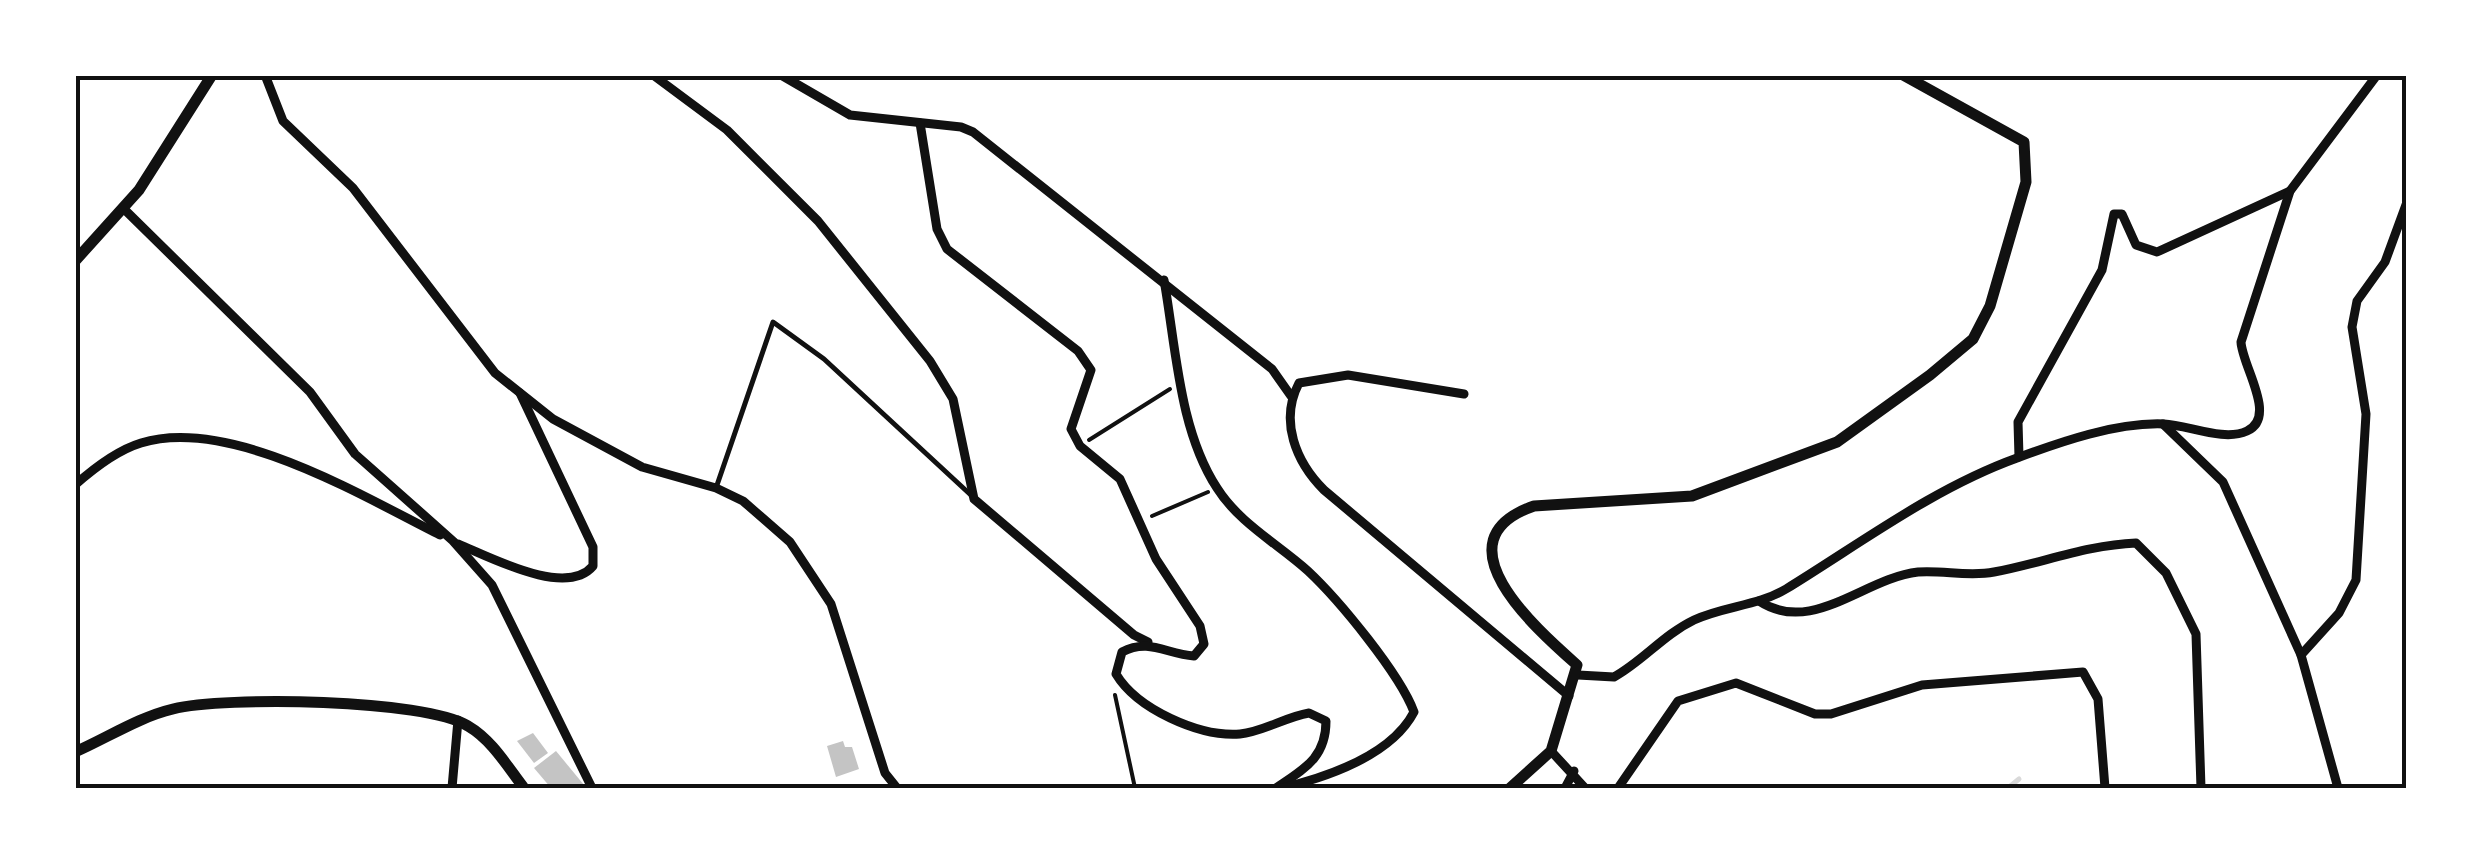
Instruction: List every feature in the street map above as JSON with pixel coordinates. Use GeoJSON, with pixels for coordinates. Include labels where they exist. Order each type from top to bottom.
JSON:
{"type":"FeatureCollection","features":[{"type":"Feature","properties":{"kind":"street"},"geometry":{"type":"LineString","coordinates":[[75,260],[124,209],[212,75]]}},
{"type":"Feature","properties":{"kind":"street"},"geometry":{"type":"LineString","coordinates":[[265,75],[283,121],[353,188],[495,373],[552,419],[625,459],[716,488],[760,513],[812,569],[832,604],[890,786]]}},
{"type":"Feature","properties":{"kind":"street"},"geometry":{"type":"LineString","coordinates":[[653,75],[727,130],[818,220],[930,361],[952,399],[974,498],[1134,635],[1172,654],[1194,656],[1204,644],[1200,626],[1156,559],[1120,479],[1080,446],[1071,428],[1090,370],[1078,351],[947,249],[937,229],[920,123]]}},
{"type":"Feature","properties":{"kind":"street"},"geometry":{"type":"LineString","coordinates":[[782,75],[850,115],[973,132],[1272,369],[1292,396]]}},
{"type":"Feature","properties":{"kind":"street"},"geometry":{"type":"LineString","coordinates":[[1510,788],[1551,751],[1578,675],[1577,665],[1538,630],[1502,583],[1492,547],[1497,526],[1512,514],[1534,506],[1692,496],[1836,442],[1973,339],[1990,306],[2026,182],[2024,142],[1903,75]]}},
{"type":"Feature","properties":{"kind":"street"},"geometry":{"type":"LineString","coordinates":[[1578,675],[1614,677],[1661,639],[1692,621],[1722,608],[1760,601],[1907,512],[2020,457],[2114,429],[2163,424],[2235,434],[2248,430],[2259,420],[2261,409],[2240,342],[2290,191],[2377,75]]}},
{"type":"Feature","properties":{"kind":"street"},"geometry":{"type":"LineString","coordinates":[[2020,457],[2018,422],[2102,270],[2114,214],[2122,214],[2136,244],[2157,252],[2290,191]]}},
{"type":"Feature","properties":{"kind":"street"},"geometry":{"type":"LineString","coordinates":[[2302,655],[2338,614],[2356,580],[2366,414],[2352,327],[2356,301],[2386,262],[2407,202]]}},
{"type":"Feature","properties":{"kind":"street"},"geometry":{"type":"LineString","coordinates":[[124,209],[310,392],[374,474],[453,542],[492,586],[592,788]]}},
{"type":"Feature","properties":{"kind":"street"},"geometry":{"type":"LineString","coordinates":[[1164,280],[1193,435],[1217,488],[1244,519],[1310,574],[1391,671],[1414,712],[1407,726],[1379,747],[1326,776],[1279,788]]}},
{"type":"Feature","properties":{"kind":"street"},"geometry":{"type":"LineString","coordinates":[[1464,394],[1348,375],[1299,382],[1292,396],[1292,431],[1305,471],[1570,697]]}},
{"type":"Feature","properties":{"kind":"street"},"geometry":{"type":"LineString","coordinates":[[75,485],[140,443],[196,438],[254,452],[329,479],[453,542],[550,577],[576,577],[593,566],[593,547],[520,393]]}},
{"type":"Feature","properties":{"kind":"street"},"geometry":{"type":"LineString","coordinates":[[2163,424],[2224,482],[2302,655],[2338,788]]}},
{"type":"Feature","properties":{"kind":"street"},"geometry":{"type":"LineString","coordinates":[[1760,601],[1773,610],[1808,612],[1915,572],[1990,573],[2106,544],[2136,543],[2166,573],[2196,634],[2201,788]]}},
{"type":"Feature","properties":{"kind":"street"},"geometry":{"type":"LineString","coordinates":[[1151,643],[1122,652],[1116,674],[1127,693],[1163,714],[1223,734],[1246,734],[1309,713],[1326,722],[1326,741],[1314,763],[1279,788]]}},
{"type":"Feature","properties":{"kind":"street"},"geometry":{"type":"LineString","coordinates":[[1618,788],[1678,700],[1736,684],[1815,714],[1831,714],[1922,684],[2084,672],[2098,699],[2106,788]]}},
{"type":"Feature","properties":{"kind":"street"},"geometry":{"type":"LineString","coordinates":[[75,752],[154,714],[200,705],[369,704],[458,720],[480,734],[524,788]]}},
{"type":"Feature","properties":{"kind":"street"},"geometry":{"type":"LineString","coordinates":[[452,788],[458,720]]}},
{"type":"Feature","properties":{"kind":"street"},"geometry":{"type":"LineString","coordinates":[[1551,751],[1574,771],[1585,788]]}},
{"type":"Feature","properties":{"kind":"street"},"geometry":{"type":"LineString","coordinates":[[1565,788],[1574,771]]}},
{"type":"Feature","properties":{"kind":"lane"},"geometry":{"type":"LineString","coordinates":[[716,488],[773,322],[824,359],[974,498]]}},
{"type":"Feature","properties":{"kind":"path"},"geometry":{"type":"LineString","coordinates":[[2407,312],[2407,340]]}},
{"type":"Feature","properties":{"kind":"path"},"geometry":{"type":"LineString","coordinates":[[1080,446],[1154,398]]}},
{"type":"Feature","properties":{"kind":"path"},"geometry":{"type":"LineString","coordinates":[[1141,522],[1193,497]]}},
{"type":"Feature","properties":{"kind":"path"},"geometry":{"type":"LineString","coordinates":[[1114,708],[1135,788]]}},
{"type":"Feature","properties":{"kind":"building"},"geometry":{"type":"Polygon","coordinates":[[[533,733],[548,753],[534,763],[517,741],[533,733]]]}},
{"type":"Feature","properties":{"kind":"building"},"geometry":{"type":"Polygon","coordinates":[[[843,741],[845,747],[852,747],[859,769],[836,777],[827,746],[843,741]]]}},
{"type":"Feature","properties":{"kind":"building"},"geometry":{"type":"Polygon","coordinates":[[[556,751],[584,785],[580,788],[551,788],[534,768],[556,751]]]}},
{"type":"Feature","properties":{"kind":"waterway"},"geometry":{"type":"LineString","coordinates":[[2008,788],[2019,779]]}}]}
